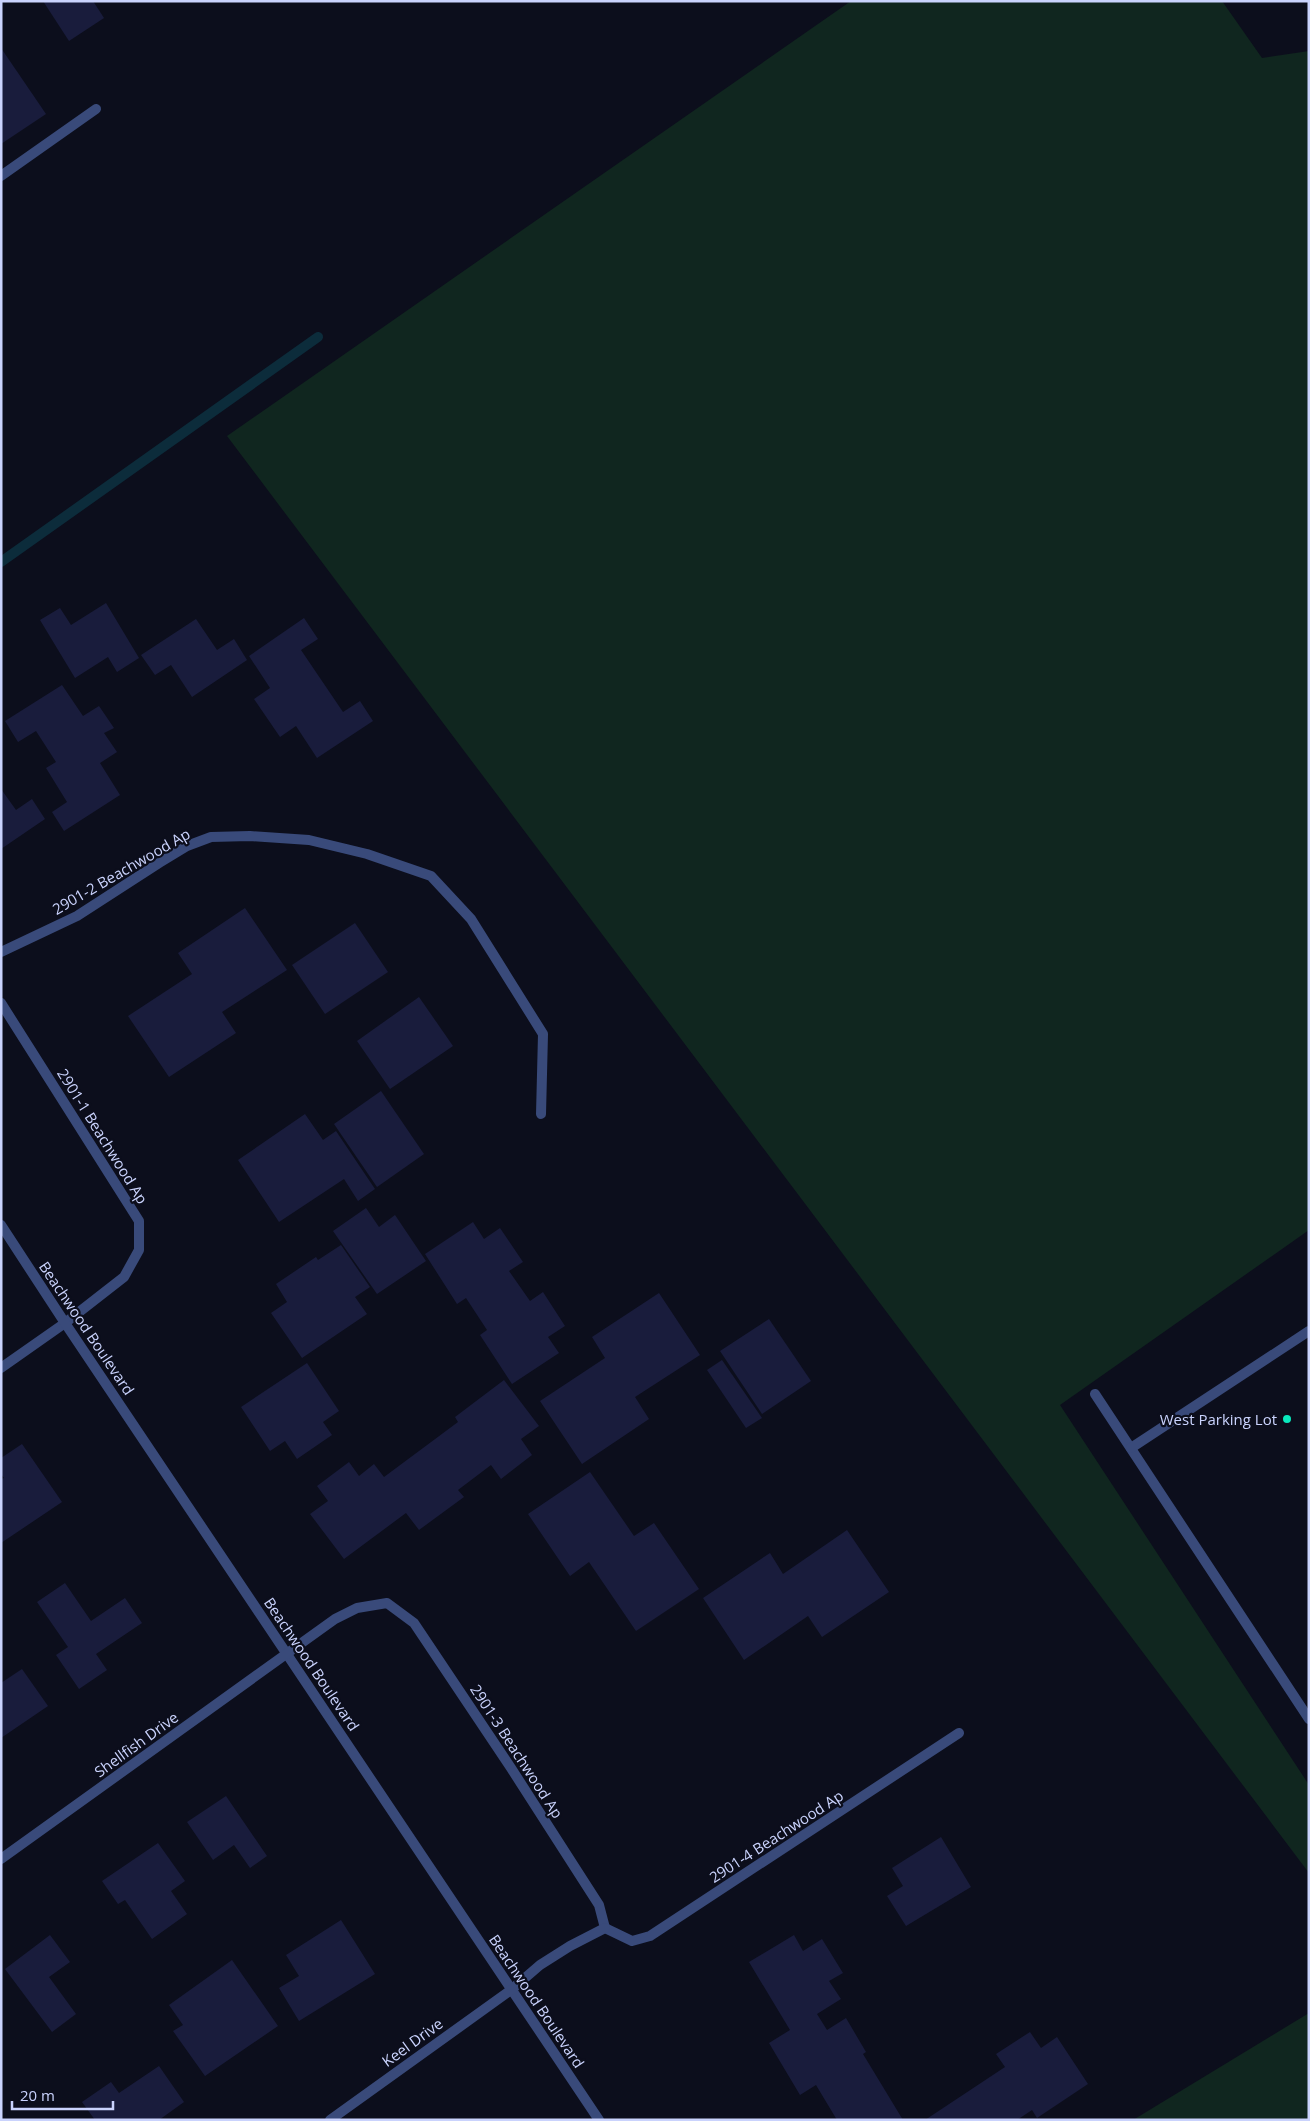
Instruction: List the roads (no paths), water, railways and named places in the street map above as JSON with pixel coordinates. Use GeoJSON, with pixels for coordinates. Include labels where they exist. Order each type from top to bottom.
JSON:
{"type":"FeatureCollection","features":[{"type":"Feature","properties":{"kind":"street"},"geometry":{"type":"LineString","coordinates":[[1,176],[96,109]]}},
{"type":"Feature","properties":{"kind":"street","name":"2901-2 Beachwood Ap"},"geometry":{"type":"LineString","coordinates":[[1,952],[77,916],[159,863],[188,846],[211,837],[250,836],[309,840],[368,854],[431,876],[471,919],[543,1034],[540,1114]]}},
{"type":"Feature","properties":{"kind":"street","name":"2901-1 Beachwood Ap"},"geometry":{"type":"LineString","coordinates":[[1,1003],[139,1221],[139,1250],[124,1277],[1,1368]]}},
{"type":"Feature","properties":{"kind":"street","name":"Beachwood Boulevard"},"geometry":{"type":"LineString","coordinates":[[1,1225],[64,1323],[599,2120]]}},
{"type":"Feature","properties":{"kind":"street"},"geometry":{"type":"LineString","coordinates":[[1130,1448],[1309,1331]]}},
{"type":"Feature","properties":{"kind":"street"},"geometry":{"type":"LineString","coordinates":[[1095,1394],[1309,1719]]}},
{"type":"Feature","properties":{"kind":"street","name":"2901-3 Beachwood Ap"},"geometry":{"type":"LineString","coordinates":[[287,1654],[335,1619],[357,1608],[387,1604],[414,1623],[511,1768],[599,1905],[605,1928]]}},
{"type":"Feature","properties":{"kind":"street","name":"Shellfish Drive"},"geometry":{"type":"LineString","coordinates":[[1,1859],[287,1654]]}},
{"type":"Feature","properties":{"kind":"street","name":"2901-4 Beachwood Ap"},"geometry":{"type":"LineString","coordinates":[[605,1928],[632,1941],[650,1936],[959,1733]]}},
{"type":"Feature","properties":{"kind":"street"},"geometry":{"type":"LineString","coordinates":[[511,1990],[540,1965],[570,1946],[605,1928]]}},
{"type":"Feature","properties":{"kind":"street","name":"Keel Drive"},"geometry":{"type":"LineString","coordinates":[[330,2120],[511,1990]]}},
{"type":"Feature","properties":{"kind":"waterway"},"geometry":{"type":"LineString","coordinates":[[1,562],[318,337]]}},
{"type":"Feature","properties":{"kind":"place","name":"West Parking Lot"},"geometry":{"type":"Point","coordinates":[1287,1419]}}]}
